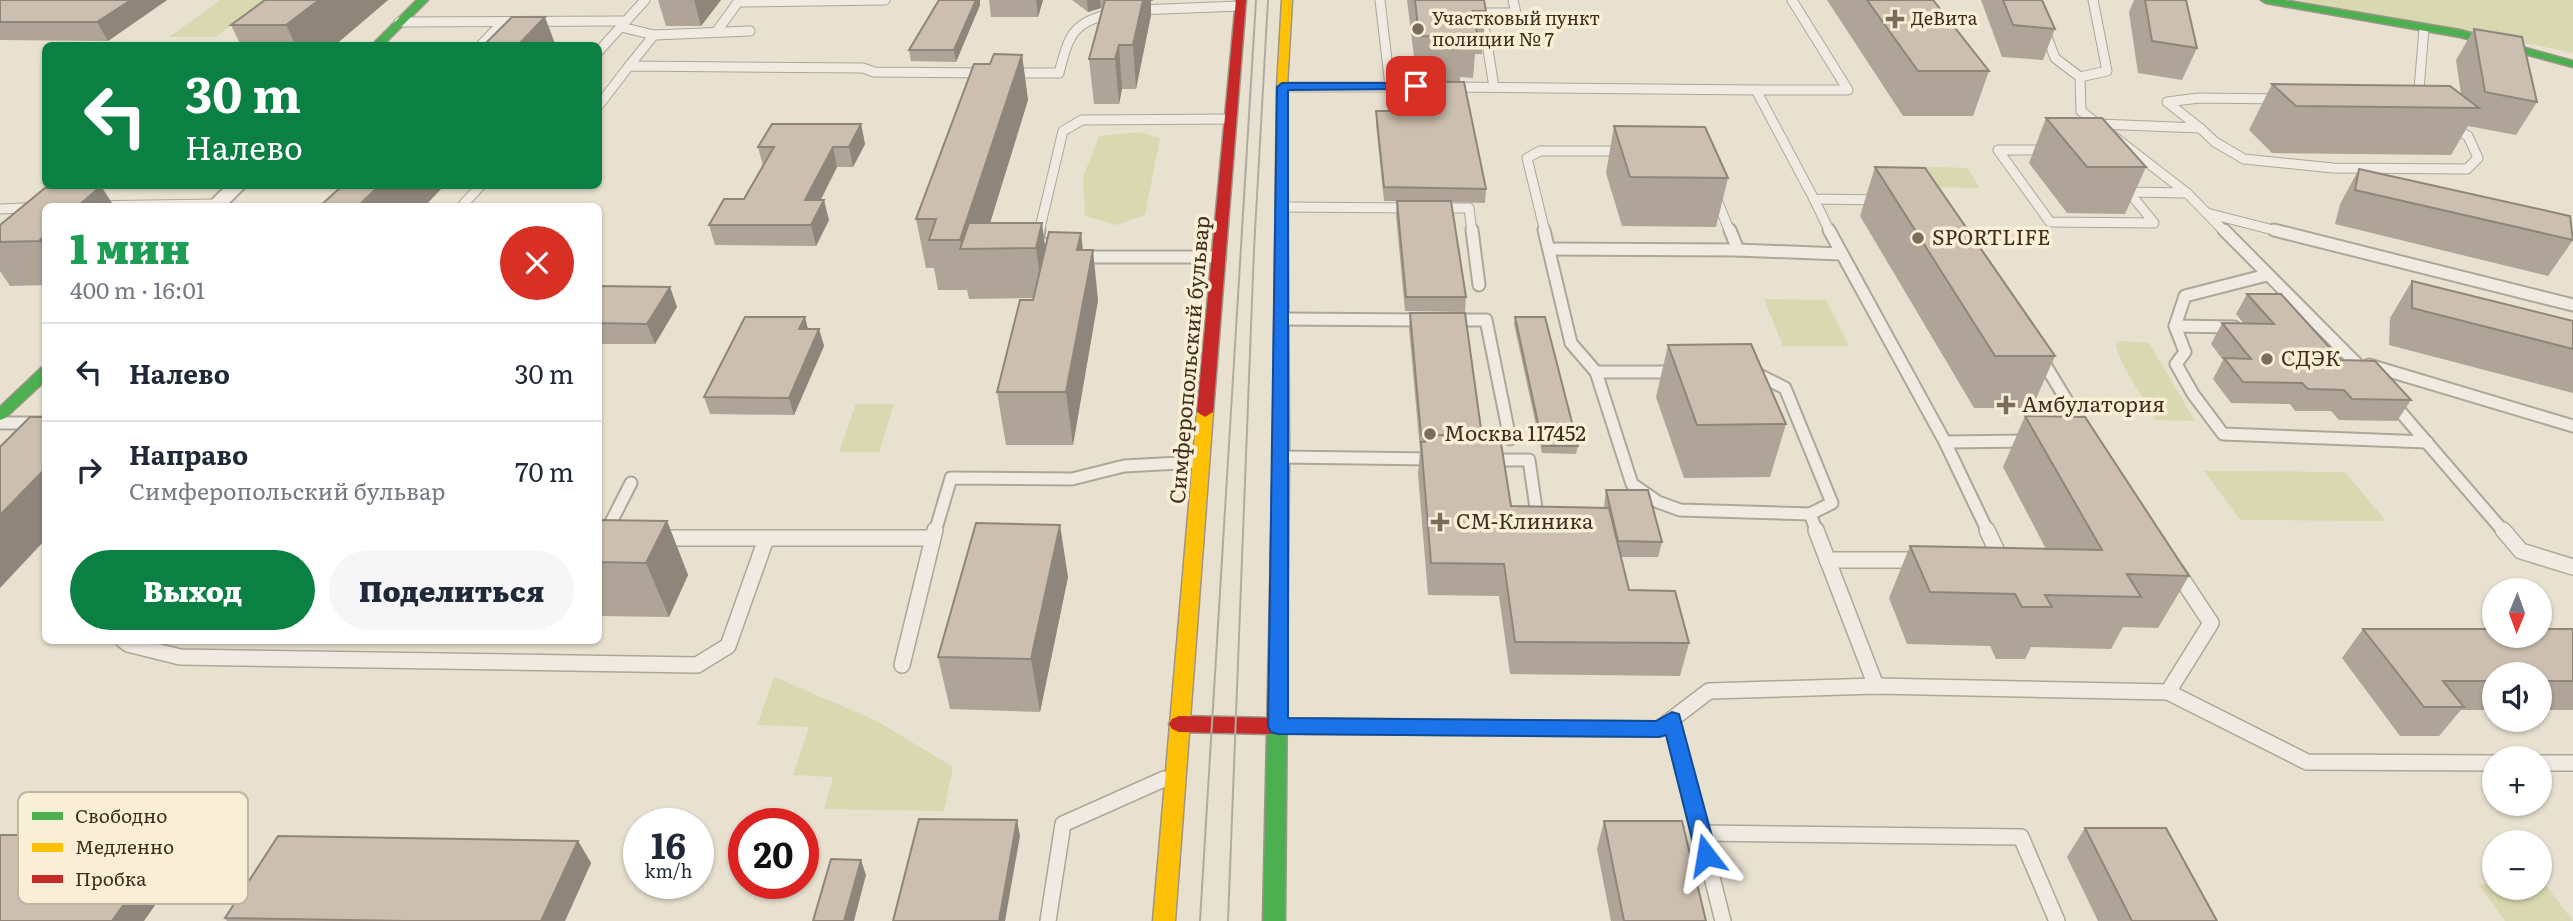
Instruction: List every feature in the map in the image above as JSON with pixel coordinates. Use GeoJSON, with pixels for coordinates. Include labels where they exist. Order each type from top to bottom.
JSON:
{"type":"FeatureCollection","features":[{"type":"Feature","properties":{"kind":"main road"},"geometry":{"type":"LineString","coordinates":[[380,42],[423,0]]}},
{"type":"Feature","properties":{"kind":"main road"},"geometry":{"type":"LineString","coordinates":[[1273,921],[1281,457],[1282,87],[1287,0]]}},
{"type":"Feature","properties":{"kind":"main road"},"geometry":{"type":"LineString","coordinates":[[2266,0],[2539,52],[2573,64]]}},
{"type":"Feature","properties":{"kind":"main road","name":"Симферопольский бульвар"},"geometry":{"type":"LineString","coordinates":[[1164,921],[1174,775],[1241,3]]}},
{"type":"Feature","properties":{"kind":"main road"},"geometry":{"type":"LineString","coordinates":[[0,415],[42,375]]}},
{"type":"Feature","properties":{"kind":"main road"},"geometry":{"type":"LineString","coordinates":[[1179,724],[1278,726]]}},
{"type":"Feature","properties":{"kind":"street"},"geometry":{"type":"LineString","coordinates":[[218,203],[233,189]]}},
{"type":"Feature","properties":{"kind":"lane"},"geometry":{"type":"LineString","coordinates":[[602,47],[645,0]]}},
{"type":"Feature","properties":{"kind":"lane"},"geometry":{"type":"LineString","coordinates":[[717,31],[738,2],[885,0]]}},
{"type":"Feature","properties":{"kind":"lane"},"geometry":{"type":"LineString","coordinates":[[1380,0],[1390,86]]}},
{"type":"Feature","properties":{"kind":"lane"},"geometry":{"type":"LineString","coordinates":[[1494,87],[1482,13],[1516,13],[1513,0]]}},
{"type":"Feature","properties":{"kind":"lane"},"geometry":{"type":"LineString","coordinates":[[1282,87],[1848,90],[1792,0]]}},
{"type":"Feature","properties":{"kind":"lane"},"geometry":{"type":"LineString","coordinates":[[2033,0],[2055,58],[2080,77]]}},
{"type":"Feature","properties":{"kind":"lane"},"geometry":{"type":"LineString","coordinates":[[2080,77],[2106,71],[2093,0]]}},
{"type":"Feature","properties":{"kind":"lane"},"geometry":{"type":"LineString","coordinates":[[629,66],[1059,73],[1069,33],[1074,26],[1093,18],[1122,11],[1241,3]]}},
{"type":"Feature","properties":{"kind":"lane"},"geometry":{"type":"LineString","coordinates":[[399,22],[624,24],[654,35],[750,31]]}},
{"type":"Feature","properties":{"kind":"lane"},"geometry":{"type":"LineString","coordinates":[[484,42],[502,23]]}},
{"type":"Feature","properties":{"kind":"lane"},"geometry":{"type":"LineString","coordinates":[[2424,29],[2414,106],[2428,113]]}},
{"type":"Feature","properties":{"kind":"lane"},"geometry":{"type":"LineString","coordinates":[[602,105],[654,35]]}},
{"type":"Feature","properties":{"kind":"lane"},"geometry":{"type":"LineString","coordinates":[[2080,77],[2081,111],[2187,193],[2373,381]]}},
{"type":"Feature","properties":{"kind":"lane"},"geometry":{"type":"LineString","coordinates":[[1756,90],[1841,254],[1945,442],[2003,560],[1989,560]]}},
{"type":"Feature","properties":{"kind":"lane"},"geometry":{"type":"LineString","coordinates":[[2295,99],[2199,99],[2167,102],[2215,142],[2244,159],[2333,168],[2467,169],[2478,158],[2468,136],[2438,119]]}},
{"type":"Feature","properties":{"kind":"lane"},"geometry":{"type":"LineString","coordinates":[[1220,257],[1063,257],[1037,240],[1063,131],[1082,120],[1232,119]]}},
{"type":"Feature","properties":{"kind":"lane"},"geometry":{"type":"LineString","coordinates":[[2098,124],[2200,128]]}},
{"type":"Feature","properties":{"kind":"lane"},"geometry":{"type":"LineString","coordinates":[[2066,150],[1998,150],[2050,222],[2154,223],[2110,172]]}},
{"type":"Feature","properties":{"kind":"lane"},"geometry":{"type":"LineString","coordinates":[[1642,151],[1539,151],[1527,158],[1571,343],[1596,372],[1632,484],[1649,496],[1680,510],[1810,514],[1832,503],[1785,388],[1757,372],[1743,372]]}},
{"type":"Feature","properties":{"kind":"lane"},"geometry":{"type":"LineString","coordinates":[[1712,188],[1738,250]]}},
{"type":"Feature","properties":{"kind":"lane"},"geometry":{"type":"LineString","coordinates":[[465,203],[477,189]]}},
{"type":"Feature","properties":{"kind":"lane"},"geometry":{"type":"LineString","coordinates":[[2129,192],[2187,193]]}},
{"type":"Feature","properties":{"kind":"lane"},"geometry":{"type":"LineString","coordinates":[[1814,199],[1896,200]]}},
{"type":"Feature","properties":{"kind":"lane"},"geometry":{"type":"LineString","coordinates":[[1283,206],[1418,208]]}},
{"type":"Feature","properties":{"kind":"lane"},"geometry":{"type":"LineString","coordinates":[[0,209],[42,207]]}},
{"type":"Feature","properties":{"kind":"lane"},"geometry":{"type":"LineString","coordinates":[[1431,208],[1469,208],[1479,285]]}},
{"type":"Feature","properties":{"kind":"lane"},"geometry":{"type":"LineString","coordinates":[[2205,213],[2573,305]]}},
{"type":"Feature","properties":{"kind":"lane"},"geometry":{"type":"LineString","coordinates":[[1549,249],[1738,250],[1841,254]]}},
{"type":"Feature","properties":{"kind":"lane"},"geometry":{"type":"LineString","coordinates":[[2267,275],[2185,296],[2175,326],[2185,352],[2176,364],[2193,394],[2223,434],[2427,442]]}},
{"type":"Feature","properties":{"kind":"lane"},"geometry":{"type":"LineString","coordinates":[[1281,319],[1486,320],[1510,439]]}},
{"type":"Feature","properties":{"kind":"lane"},"geometry":{"type":"LineString","coordinates":[[2175,326],[2234,327]]}},
{"type":"Feature","properties":{"kind":"lane"},"geometry":{"type":"LineString","coordinates":[[2035,349],[2092,441],[2078,441]]}},
{"type":"Feature","properties":{"kind":"lane"},"geometry":{"type":"LineString","coordinates":[[2356,361],[2573,426]]}},
{"type":"Feature","properties":{"kind":"lane"},"geometry":{"type":"LineString","coordinates":[[1596,372],[1689,372]]}},
{"type":"Feature","properties":{"kind":"lane"},"geometry":{"type":"LineString","coordinates":[[2382,391],[2521,551],[2573,567]]}},
{"type":"Feature","properties":{"kind":"lane"},"geometry":{"type":"LineString","coordinates":[[0,423],[42,423]]}},
{"type":"Feature","properties":{"kind":"lane"},"geometry":{"type":"LineString","coordinates":[[1945,442],[2038,441]]}},
{"type":"Feature","properties":{"kind":"lane"},"geometry":{"type":"LineString","coordinates":[[1281,457],[1451,459]]}},
{"type":"Feature","properties":{"kind":"lane"},"geometry":{"type":"LineString","coordinates":[[1477,460],[1529,460],[1538,523]]}},
{"type":"Feature","properties":{"kind":"lane"},"geometry":{"type":"LineString","coordinates":[[902,665],[933,538],[951,478],[1072,479],[1124,466],[1202,461]]}},
{"type":"Feature","properties":{"kind":"lane"},"geometry":{"type":"LineString","coordinates":[[602,535],[631,483]]}},
{"type":"Feature","properties":{"kind":"lane"},"geometry":{"type":"LineString","coordinates":[[1810,514],[1876,686]]}},
{"type":"Feature","properties":{"kind":"lane"},"geometry":{"type":"LineString","coordinates":[[602,537],[624,537]]}},
{"type":"Feature","properties":{"kind":"lane"},"geometry":{"type":"LineString","coordinates":[[650,538],[933,538]]}},
{"type":"Feature","properties":{"kind":"lane"},"geometry":{"type":"LineString","coordinates":[[128,644],[180,657],[697,665],[728,646],[765,539]]}},
{"type":"Feature","properties":{"kind":"lane"},"geometry":{"type":"LineString","coordinates":[[2167,555],[2211,623],[2168,692]]}},
{"type":"Feature","properties":{"kind":"lane"},"geometry":{"type":"LineString","coordinates":[[1827,560],[1935,560]]}},
{"type":"Feature","properties":{"kind":"lane"},"geometry":{"type":"LineString","coordinates":[[1278,726],[1659,729],[1710,691],[1876,686],[2168,692],[2307,762],[2482,763]]}},
{"type":"Feature","properties":{"kind":"lane"},"geometry":{"type":"LineString","coordinates":[[1672,719],[1723,921]]}},
{"type":"Feature","properties":{"kind":"lane"},"geometry":{"type":"LineString","coordinates":[[2552,763],[2573,763]]}},
{"type":"Feature","properties":{"kind":"lane"},"geometry":{"type":"LineString","coordinates":[[1048,921],[1063,824],[1174,775]]}},
{"type":"Feature","properties":{"kind":"lane"},"geometry":{"type":"LineString","coordinates":[[1701,833],[2021,837],[2057,921]]}},
{"type":"Feature","properties":{"kind":"green space"},"geometry":{"type":"Polygon","coordinates":[[[220,0],[265,0],[216,37],[169,37],[220,0]]]}},
{"type":"Feature","properties":{"kind":"green space"},"geometry":{"type":"Polygon","coordinates":[[[2296,0],[2573,0],[2573,53],[2540,46],[2296,0]]]}},
{"type":"Feature","properties":{"kind":"green space"},"geometry":{"type":"Polygon","coordinates":[[[1140,132],[1160,138],[1145,215],[1116,225],[1085,216],[1083,177],[1099,136],[1140,132]]]}},
{"type":"Feature","properties":{"kind":"green space"},"geometry":{"type":"Polygon","coordinates":[[[1907,166],[1967,168],[1980,188],[1919,187],[1907,166]]]}},
{"type":"Feature","properties":{"kind":"green space"},"geometry":{"type":"Polygon","coordinates":[[[1764,299],[1826,300],[1849,346],[1783,346],[1764,299]]]}},
{"type":"Feature","properties":{"kind":"green space"},"geometry":{"type":"Polygon","coordinates":[[[2122,341],[2149,343],[2195,421],[2156,420],[2125,369],[2115,345],[2122,341]]]}},
{"type":"Feature","properties":{"kind":"green space"},"geometry":{"type":"Polygon","coordinates":[[[856,404],[894,404],[879,452],[839,452],[856,404]]]}},
{"type":"Feature","properties":{"kind":"green space"},"geometry":{"type":"Polygon","coordinates":[[[2204,471],[2345,472],[2386,521],[2240,520],[2204,471]]]}},
{"type":"Feature","properties":{"kind":"green space"},"geometry":{"type":"Polygon","coordinates":[[[774,677],[877,721],[953,767],[944,811],[824,809],[833,777],[793,775],[809,727],[757,725],[774,677]]]}},
{"type":"Feature","properties":{"kind":"green space"},"geometry":{"type":"Polygon","coordinates":[[[2552,893],[2573,921],[2505,921],[2490,900],[2552,900],[2552,893]]]}},
{"type":"Feature","properties":{"kind":"building"},"geometry":{"type":"Polygon","coordinates":[[[0,0],[131,0],[97,22],[0,22],[0,0]]]}},
{"type":"Feature","properties":{"kind":"building"},"geometry":{"type":"Polygon","coordinates":[[[265,0],[319,0],[286,25],[231,25],[265,0]]]}},
{"type":"Feature","properties":{"kind":"building"},"geometry":{"type":"Polygon","coordinates":[[[939,0],[976,0],[954,50],[909,50],[939,0]]]}},
{"type":"Feature","properties":{"kind":"building"},"geometry":{"type":"Polygon","coordinates":[[[1105,0],[1143,0],[1133,45],[1119,45],[1115,59],[1089,59],[1105,0]]]}},
{"type":"Feature","properties":{"kind":"building"},"geometry":{"type":"Polygon","coordinates":[[[1415,0],[1484,0],[1486,11],[1473,11],[1477,33],[1463,33],[1463,37],[1419,36],[1415,0]]]}},
{"type":"Feature","properties":{"kind":"building"},"geometry":{"type":"Polygon","coordinates":[[[1867,0],[1933,0],[1989,71],[1918,71],[1867,0]]]}},
{"type":"Feature","properties":{"kind":"building"},"geometry":{"type":"Polygon","coordinates":[[[2003,0],[2042,0],[2055,29],[2013,25],[2003,0]]]}},
{"type":"Feature","properties":{"kind":"building"},"geometry":{"type":"Polygon","coordinates":[[[2145,0],[2186,0],[2197,48],[2152,41],[2145,0]]]}},
{"type":"Feature","properties":{"kind":"building"},"geometry":{"type":"Polygon","coordinates":[[[512,17],[545,17],[521,42],[487,42],[512,17]]]}},
{"type":"Feature","properties":{"kind":"building"},"geometry":{"type":"Polygon","coordinates":[[[2474,29],[2522,37],[2537,102],[2485,92],[2474,29]]]}},
{"type":"Feature","properties":{"kind":"building"},"geometry":{"type":"Polygon","coordinates":[[[994,54],[1022,55],[960,240],[929,240],[936,219],[916,219],[974,64],[990,64],[994,54]]]}},
{"type":"Feature","properties":{"kind":"building"},"geometry":{"type":"Polygon","coordinates":[[[1419,82],[1464,82],[1486,189],[1384,187],[1376,111],[1405,111],[1404,100],[1421,100],[1419,82]]]}},
{"type":"Feature","properties":{"kind":"building"},"geometry":{"type":"Polygon","coordinates":[[[2272,84],[2450,86],[2479,108],[2296,106],[2272,84]]]}},
{"type":"Feature","properties":{"kind":"building"},"geometry":{"type":"Polygon","coordinates":[[[2046,118],[2102,118],[2146,167],[2087,167],[2046,118]]]}},
{"type":"Feature","properties":{"kind":"building"},"geometry":{"type":"Polygon","coordinates":[[[772,124],[861,124],[849,147],[833,147],[805,200],[824,200],[811,225],[709,225],[724,199],[744,199],[774,147],[758,147],[772,124]]]}},
{"type":"Feature","properties":{"kind":"building"},"geometry":{"type":"Polygon","coordinates":[[[1614,126],[1705,127],[1728,178],[1630,177],[1614,126]]]}},
{"type":"Feature","properties":{"kind":"building"},"geometry":{"type":"Polygon","coordinates":[[[1875,167],[1925,168],[2055,356],[1995,356],[1875,167]]]}},
{"type":"Feature","properties":{"kind":"building"},"geometry":{"type":"Polygon","coordinates":[[[2359,169],[2570,216],[2573,240],[2355,190],[2359,169]]]}},
{"type":"Feature","properties":{"kind":"building"},"geometry":{"type":"Polygon","coordinates":[[[44,189],[98,189],[81,203],[42,203],[42,238],[39,241],[0,242],[0,225],[44,189]]]}},
{"type":"Feature","properties":{"kind":"building"},"geometry":{"type":"Polygon","coordinates":[[[339,189],[376,189],[361,203],[323,203],[339,189]]]}},
{"type":"Feature","properties":{"kind":"building"},"geometry":{"type":"Polygon","coordinates":[[[1397,201],[1451,201],[1466,297],[1406,297],[1397,201]]]}},
{"type":"Feature","properties":{"kind":"building"},"geometry":{"type":"Polygon","coordinates":[[[969,223],[1042,223],[1036,248],[960,249],[969,223]]]}},
{"type":"Feature","properties":{"kind":"building"},"geometry":{"type":"Polygon","coordinates":[[[1049,232],[1081,233],[1077,250],[1093,250],[1066,392],[997,392],[1020,300],[1033,300],[1049,232]]]}},
{"type":"Feature","properties":{"kind":"building"},"geometry":{"type":"Polygon","coordinates":[[[2412,281],[2573,321],[2573,349],[2412,308],[2412,281]]]}},
{"type":"Feature","properties":{"kind":"building"},"geometry":{"type":"Polygon","coordinates":[[[602,286],[670,287],[647,324],[602,323],[602,286]]]}},
{"type":"Feature","properties":{"kind":"building"},"geometry":{"type":"Polygon","coordinates":[[[2247,294],[2281,294],[2341,360],[2375,361],[2411,400],[2352,399],[2344,390],[2308,389],[2302,383],[2243,382],[2224,358],[2251,359],[2222,323],[2274,324],[2247,294]]]}},
{"type":"Feature","properties":{"kind":"building"},"geometry":{"type":"Polygon","coordinates":[[[1410,313],[1465,313],[1482,436],[1421,435],[1410,313]]]}},
{"type":"Feature","properties":{"kind":"building"},"geometry":{"type":"Polygon","coordinates":[[[745,317],[805,317],[799,329],[819,329],[789,398],[704,397],[745,317]]]}},
{"type":"Feature","properties":{"kind":"building"},"geometry":{"type":"Polygon","coordinates":[[[1515,317],[1545,317],[1578,446],[1543,446],[1515,317]]]}},
{"type":"Feature","properties":{"kind":"building"},"geometry":{"type":"Polygon","coordinates":[[[1751,344],[1786,424],[1697,425],[1668,345],[1751,344]]]}},
{"type":"Feature","properties":{"kind":"building"},"geometry":{"type":"Polygon","coordinates":[[[2025,416],[2085,417],[2189,576],[2127,574],[2141,597],[2045,595],[2052,607],[2022,607],[2015,594],[1930,592],[1910,546],[2102,550],[2025,416]]]}},
{"type":"Feature","properties":{"kind":"building"},"geometry":{"type":"Polygon","coordinates":[[[30,417],[42,417],[42,472],[0,515],[0,447],[30,417]]]}},
{"type":"Feature","properties":{"kind":"building"},"geometry":{"type":"Polygon","coordinates":[[[1424,435],[1487,436],[1488,443],[1501,443],[1511,506],[1609,508],[1629,590],[1675,591],[1689,643],[1515,642],[1504,564],[1431,563],[1421,442],[1425,442],[1424,435]]]}},
{"type":"Feature","properties":{"kind":"building"},"geometry":{"type":"Polygon","coordinates":[[[1606,490],[1648,490],[1662,542],[1618,541],[1606,490]]]}},
{"type":"Feature","properties":{"kind":"building"},"geometry":{"type":"Polygon","coordinates":[[[602,520],[667,521],[646,563],[602,562],[602,520]]]}},
{"type":"Feature","properties":{"kind":"building"},"geometry":{"type":"Polygon","coordinates":[[[976,523],[1060,525],[1031,659],[938,657],[976,523]]]}},
{"type":"Feature","properties":{"kind":"building"},"geometry":{"type":"Polygon","coordinates":[[[2363,629],[2482,629],[2482,648],[2552,648],[2552,629],[2573,629],[2573,681],[2552,681],[2552,662],[2482,662],[2482,681],[2443,681],[2464,707],[2424,707],[2363,629]]]}},
{"type":"Feature","properties":{"kind":"building"},"geometry":{"type":"Polygon","coordinates":[[[919,819],[1017,820],[999,921],[893,921],[919,819]]]}},
{"type":"Feature","properties":{"kind":"building"},"geometry":{"type":"Polygon","coordinates":[[[1604,821],[1682,821],[1706,921],[1624,921],[1604,821]]]}},
{"type":"Feature","properties":{"kind":"building"},"geometry":{"type":"Polygon","coordinates":[[[2085,828],[2166,828],[2217,921],[2132,921],[2085,828]]]}},
{"type":"Feature","properties":{"kind":"building"},"geometry":{"type":"Polygon","coordinates":[[[0,835],[18,835],[18,904],[124,904],[112,921],[0,921],[0,835]]]}},
{"type":"Feature","properties":{"kind":"building"},"geometry":{"type":"Polygon","coordinates":[[[278,836],[578,841],[541,921],[225,918],[234,904],[248,904],[248,882],[278,836]]]}},
{"type":"Feature","properties":{"kind":"building"},"geometry":{"type":"Polygon","coordinates":[[[831,859],[861,860],[844,921],[813,921],[831,859]]]}},
{"type":"Feature","properties":{"kind":"tram line"},"geometry":{"type":"LineString","coordinates":[[1200,921],[1256,0]]}},
{"type":"Feature","properties":{"kind":"tram line"},"geometry":{"type":"LineString","coordinates":[[1228,921],[1254,249],[1268,0]]}},
{"type":"Feature","properties":{"kind":"traffic: fast"},"geometry":{"type":"LineString","coordinates":[[380,42],[423,0]]}},
{"type":"Feature","properties":{"kind":"traffic: fast"},"geometry":{"type":"LineString","coordinates":[[2266,0],[2499,42],[2573,64]]}},
{"type":"Feature","properties":{"kind":"traffic: fast"},"geometry":{"type":"LineString","coordinates":[[0,415],[42,375]]}},
{"type":"Feature","properties":{"kind":"traffic: fast"},"geometry":{"type":"LineString","coordinates":[[1274,921],[1281,455]]}},
{"type":"Feature","properties":{"kind":"traffic: slow"},"geometry":{"type":"LineString","coordinates":[[1281,455],[1282,87],[1287,0]]}},
{"type":"Feature","properties":{"kind":"traffic: slow"},"geometry":{"type":"LineString","coordinates":[[1164,921],[1205,412]]}},
{"type":"Feature","properties":{"kind":"traffic: jam"},"geometry":{"type":"LineString","coordinates":[[1205,412],[1241,0]]}},
{"type":"Feature","properties":{"kind":"traffic: jam"},"geometry":{"type":"LineString","coordinates":[[1179,724],[1278,726]]}},
{"type":"Feature","properties":{"kind":"place","name":"ДеВита"},"geometry":{"type":"Point","coordinates":[1895,19]}},
{"type":"Feature","properties":{"kind":"place","name":"Участковый пункт полиции № 7"},"geometry":{"type":"Point","coordinates":[1418,29]}},
{"type":"Feature","properties":{"kind":"place","name":"SPORTLIFE"},"geometry":{"type":"Point","coordinates":[1918,238]}},
{"type":"Feature","properties":{"kind":"place","name":"СДЭК"},"geometry":{"type":"Point","coordinates":[2267,359]}},
{"type":"Feature","properties":{"kind":"place","name":"Амбулатория"},"geometry":{"type":"Point","coordinates":[2006,405]}},
{"type":"Feature","properties":{"kind":"place","name":"Москва 117452"},"geometry":{"type":"Point","coordinates":[1430,434]}},
{"type":"Feature","properties":{"kind":"place","name":"СМ-Клиника"},"geometry":{"type":"Point","coordinates":[1440,522]}},
{"type":"Feature","properties":{"kind":"route"},"geometry":{"type":"LineString","coordinates":[[1416,86],[1282,87],[1278,726],[1659,729],[1672,719],[1706,855]]}}]}
